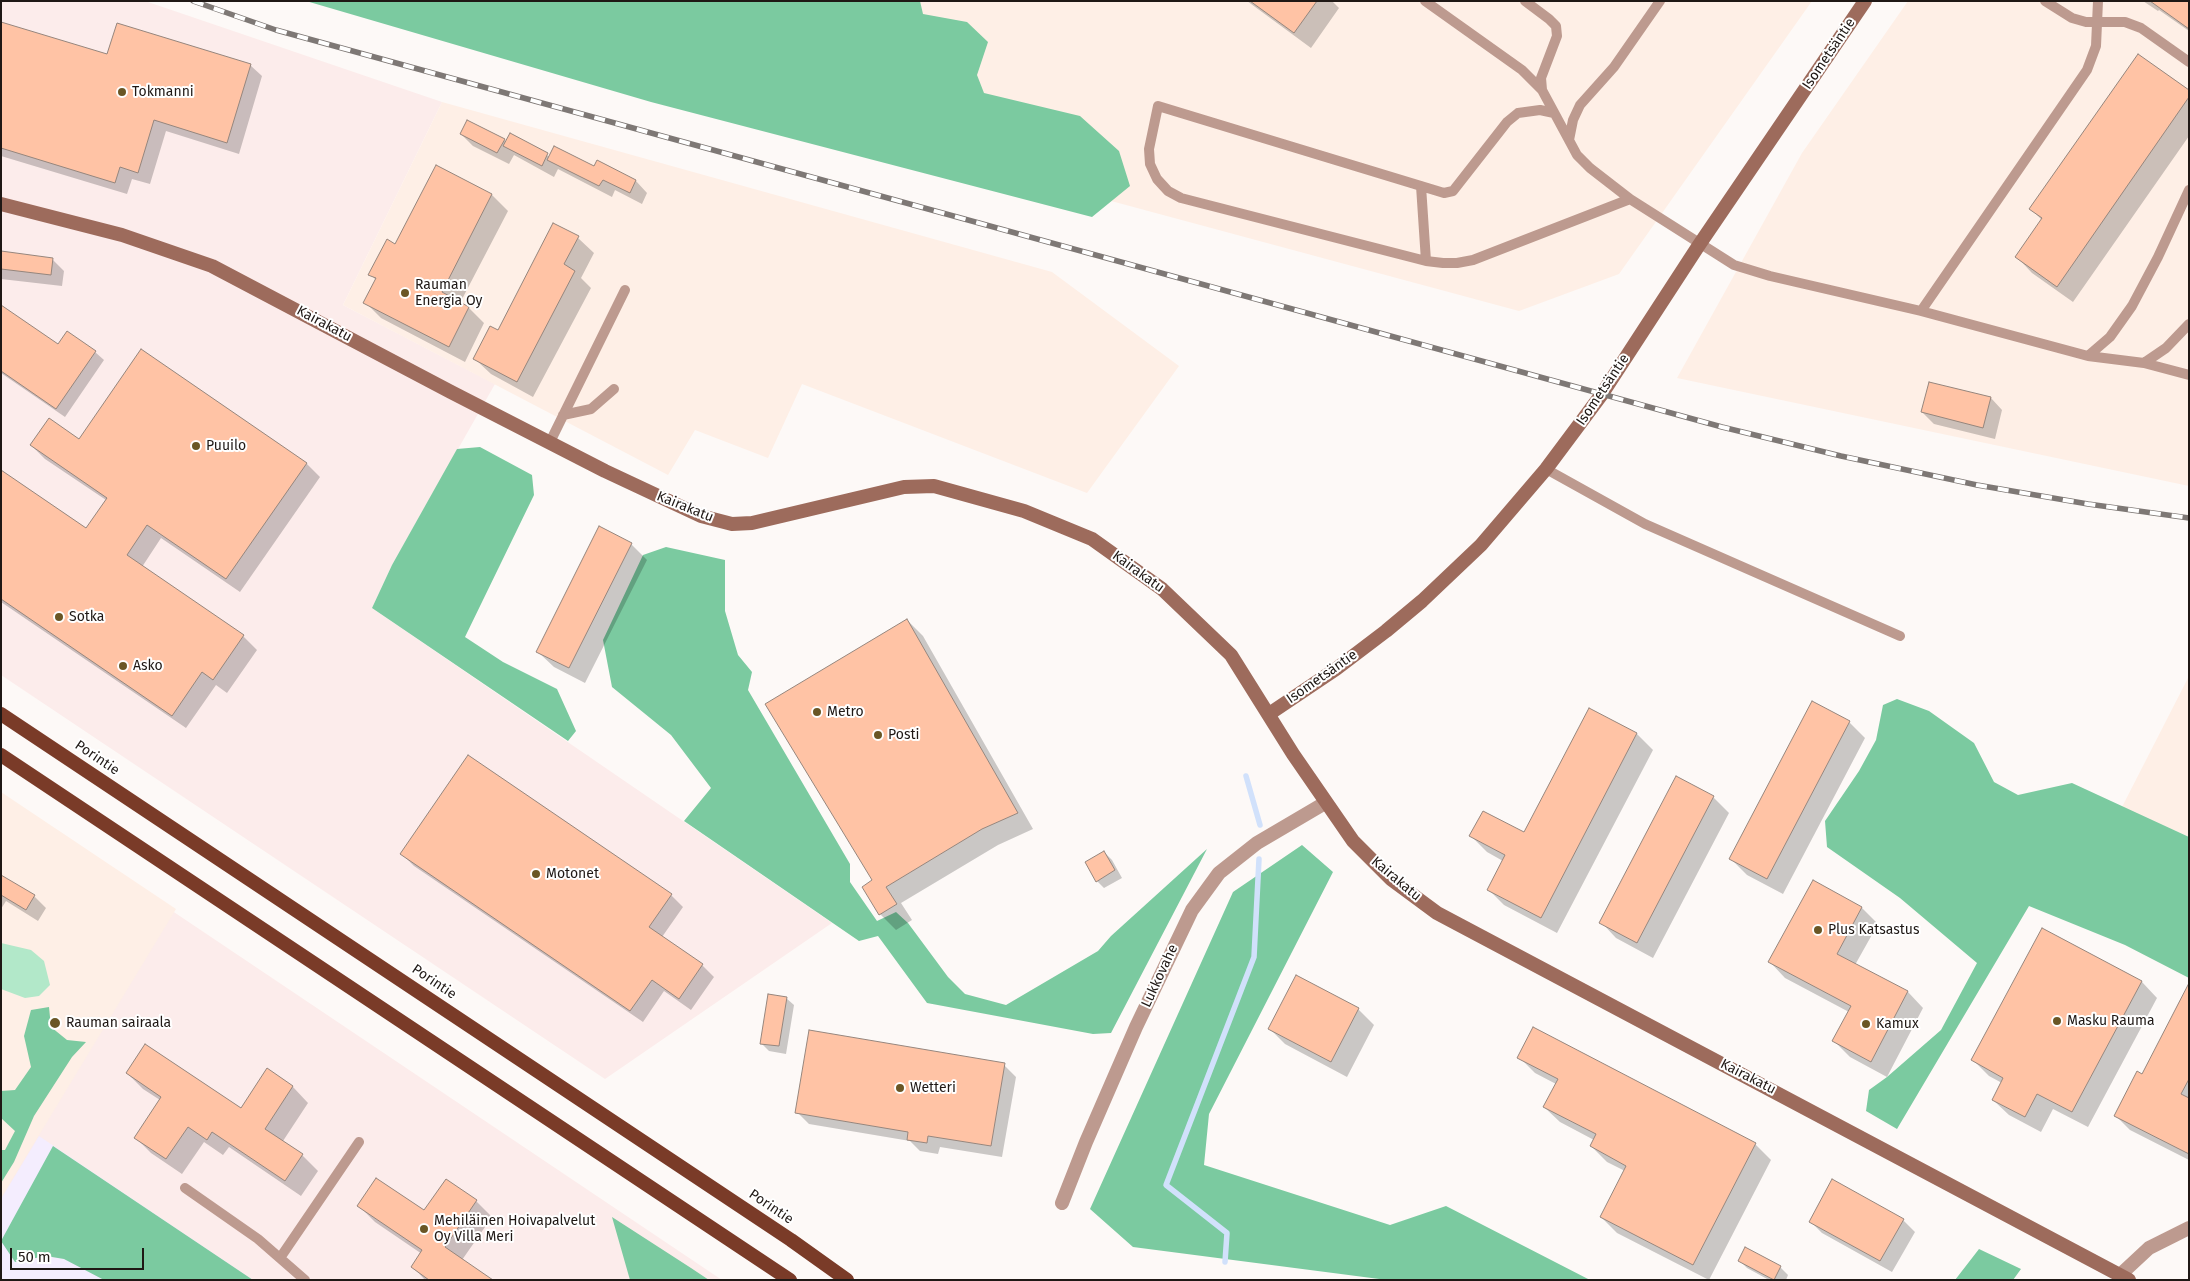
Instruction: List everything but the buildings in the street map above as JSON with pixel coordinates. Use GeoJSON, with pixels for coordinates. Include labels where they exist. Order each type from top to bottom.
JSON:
{"type":"FeatureCollection","features":[{"type":"Feature","properties":{"kind":"highway","name":"Porintie"},"geometry":{"type":"LineString","coordinates":[[1,714],[791,1240],[847,1280]]}},
{"type":"Feature","properties":{"kind":"highway"},"geometry":{"type":"LineString","coordinates":[[1,755],[790,1280]]}},
{"type":"Feature","properties":{"kind":"main road","name":"Isometsäntie"},"geometry":{"type":"LineString","coordinates":[[1269,714],[1336,669],[1422,601],[1481,545],[1546,470],[1602,394],[1699,245],[1865,1]]}},
{"type":"Feature","properties":{"kind":"main road","name":"Kairakatu"},"geometry":{"type":"LineString","coordinates":[[1,204],[122,235],[212,266],[451,392],[701,516],[732,524],[752,523],[904,487],[934,486],[1024,511],[1092,539],[1162,589],[1231,654],[1325,803],[1353,841],[1391,879],[1437,913],[2125,1277]]}},
{"type":"Feature","properties":{"kind":"street","name":"Lukkovahe"},"geometry":{"type":"LineString","coordinates":[[1062,1203],[1086,1142],[1136,1027],[1192,910],[1219,873],[1257,844],[1325,803]]}},
{"type":"Feature","properties":{"kind":"street","name":"Kairakatu"},"geometry":{"type":"LineString","coordinates":[[2125,1277],[2149,1248],[2189,1228]]}},
{"type":"Feature","properties":{"kind":"lane"},"geometry":{"type":"LineString","coordinates":[[1425,1],[1522,70],[1542,90],[1577,155],[1590,168],[1630,199],[1699,245],[1742,268],[2088,356],[2144,364],[2189,375]]}},
{"type":"Feature","properties":{"kind":"lane"},"geometry":{"type":"LineString","coordinates":[[1524,1],[1556,26],[1557,36],[1541,78],[1542,90]]}},
{"type":"Feature","properties":{"kind":"lane"},"geometry":{"type":"LineString","coordinates":[[1569,140],[1573,120],[1580,105],[1614,67],[1660,1]]}},
{"type":"Feature","properties":{"kind":"lane"},"geometry":{"type":"LineString","coordinates":[[2045,1],[2072,18],[2086,22],[2125,22],[2141,28],[2189,62]]}},
{"type":"Feature","properties":{"kind":"lane"},"geometry":{"type":"LineString","coordinates":[[1921,312],[2087,70],[2096,46],[2098,1]]}},
{"type":"Feature","properties":{"kind":"lane"},"geometry":{"type":"LineString","coordinates":[[1554,113],[1540,110],[1518,113],[1508,122],[1453,192],[1444,193],[1158,106],[1149,149],[1150,164],[1157,179],[1168,191],[1181,198],[1426,261],[1457,263],[1473,260],[1630,199]]}},
{"type":"Feature","properties":{"kind":"lane"},"geometry":{"type":"LineString","coordinates":[[1421,186],[1426,261]]}},
{"type":"Feature","properties":{"kind":"lane"},"geometry":{"type":"LineString","coordinates":[[2088,356],[2110,337],[2132,306],[2158,257],[2189,190]]}},
{"type":"Feature","properties":{"kind":"lane"},"geometry":{"type":"LineString","coordinates":[[550,442],[625,290]]}},
{"type":"Feature","properties":{"kind":"lane"},"geometry":{"type":"LineString","coordinates":[[2144,364],[2166,348],[2189,324]]}},
{"type":"Feature","properties":{"kind":"lane"},"geometry":{"type":"LineString","coordinates":[[563,414],[591,409],[614,389]]}},
{"type":"Feature","properties":{"kind":"lane"},"geometry":{"type":"LineString","coordinates":[[1546,470],[1645,524],[1900,636]]}},
{"type":"Feature","properties":{"kind":"lane"},"geometry":{"type":"LineString","coordinates":[[280,1258],[359,1142]]}},
{"type":"Feature","properties":{"kind":"lane"},"geometry":{"type":"LineString","coordinates":[[185,1188],[258,1239],[305,1280]]}},
{"type":"Feature","properties":{"kind":"shaded area"},"geometry":{"type":"Polygon","coordinates":[[[1,1],[145,1],[442,102],[343,305],[495,384],[392,565],[372,608],[832,923],[605,1079],[1,675],[1,1]]]}},
{"type":"Feature","properties":{"kind":"shaded area"},"geometry":{"type":"Polygon","coordinates":[[[507,1],[1812,1],[1619,274],[1519,311],[948,157],[507,1]]]}},
{"type":"Feature","properties":{"kind":"shaded area"},"geometry":{"type":"Polygon","coordinates":[[[1908,1],[2189,1],[2189,486],[1677,378],[1802,153],[1908,1]]]}},
{"type":"Feature","properties":{"kind":"shaded area","name":"Rauman Energia Oy"},"geometry":{"type":"Polygon","coordinates":[[[442,102],[1052,272],[1179,366],[1087,493],[802,384],[768,458],[695,430],[668,475],[343,305],[442,102]]]}},
{"type":"Feature","properties":{"kind":"shaded area"},"geometry":{"type":"Polygon","coordinates":[[[2189,676],[2189,837],[2122,807],[2189,676]]]}},
{"type":"Feature","properties":{"kind":"shaded area","name":"Rauman sairaala"},"geometry":{"type":"Polygon","coordinates":[[[1,792],[176,909],[1,1198],[1,792]]]}},
{"type":"Feature","properties":{"kind":"shaded area"},"geometry":{"type":"Polygon","coordinates":[[[1,796],[722,1280],[1,1280],[1,796]]]}},
{"type":"Feature","properties":{"kind":"shaded area"},"geometry":{"type":"Polygon","coordinates":[[[39,1136],[253,1280],[1,1280],[1,1199],[39,1136]]]}},
{"type":"Feature","properties":{"kind":"green space"},"geometry":{"type":"Polygon","coordinates":[[[306,1],[920,1],[923,14],[967,22],[988,42],[977,75],[984,93],[1080,116],[1119,151],[1130,186],[1092,217],[651,102],[306,1]]]}},
{"type":"Feature","properties":{"kind":"green space"},"geometry":{"type":"Polygon","coordinates":[[[480,447],[532,475],[534,495],[465,637],[503,662],[557,689],[576,731],[568,741],[372,608],[392,565],[457,449],[480,447]]]}},
{"type":"Feature","properties":{"kind":"green space"},"geometry":{"type":"Polygon","coordinates":[[[666,547],[725,560],[725,611],[738,655],[752,672],[748,690],[850,864],[850,882],[877,921],[896,912],[908,923],[948,977],[965,994],[1006,1005],[1098,951],[1111,936],[1207,849],[1111,1033],[1093,1034],[927,1003],[878,936],[859,941],[684,821],[711,788],[671,735],[612,687],[603,640],[643,555],[666,547]]]}},
{"type":"Feature","properties":{"kind":"green space"},"geometry":{"type":"Polygon","coordinates":[[[1897,699],[1929,711],[1974,743],[1994,782],[2018,795],[2072,783],[2189,837],[2189,978],[2125,945],[2029,906],[1897,1129],[1866,1111],[1869,1090],[1887,1077],[1941,1030],[1977,963],[1900,898],[1827,847],[1825,821],[1859,771],[1876,740],[1883,705],[1897,699]]]}},
{"type":"Feature","properties":{"kind":"green space"},"geometry":{"type":"Polygon","coordinates":[[[1302,845],[1333,872],[1209,1114],[1204,1165],[1390,1225],[1446,1206],[1590,1280],[1387,1280],[1133,1247],[1090,1209],[1233,892],[1302,845]]]}},
{"type":"Feature","properties":{"kind":"green space"},"geometry":{"type":"Polygon","coordinates":[[[1,943],[31,950],[44,961],[50,985],[39,996],[25,998],[1,989],[1,943]]]}},
{"type":"Feature","properties":{"kind":"green space"},"geometry":{"type":"Polygon","coordinates":[[[49,1007],[51,1027],[67,1040],[86,1042],[72,1057],[34,1116],[14,1162],[1,1183],[1,1150],[5,1150],[15,1131],[1,1118],[1,1091],[15,1090],[31,1067],[24,1036],[31,1010],[49,1007]]]}},
{"type":"Feature","properties":{"kind":"green space"},"geometry":{"type":"Polygon","coordinates":[[[53,1146],[253,1280],[104,1280],[64,1259],[46,1256],[15,1262],[1,1241],[53,1146]]]}},
{"type":"Feature","properties":{"kind":"green space"},"geometry":{"type":"Polygon","coordinates":[[[612,1217],[691,1268],[709,1280],[630,1280],[612,1217]]]}},
{"type":"Feature","properties":{"kind":"green space"},"geometry":{"type":"Polygon","coordinates":[[[1979,1249],[2021,1269],[2013,1280],[1955,1280],[1979,1249]]]}},
{"type":"Feature","properties":{"kind":"waterway"},"geometry":{"type":"LineString","coordinates":[[1246,776],[1260,825]]}},
{"type":"Feature","properties":{"kind":"waterway"},"geometry":{"type":"LineString","coordinates":[[1225,1262],[1227,1233],[1166,1185],[1254,957],[1259,859]]}},
{"type":"Feature","properties":{"kind":"railway"},"geometry":{"type":"LineString","coordinates":[[193,1],[276,30],[1722,427],[1841,456],[1977,485],[2088,504],[2189,518]]}},
{"type":"Feature","properties":{"kind":"place","name":"Tokmanni"},"geometry":{"type":"Point","coordinates":[122,92]}},
{"type":"Feature","properties":{"kind":"place","name":"Rauman Energia Oy"},"geometry":{"type":"Point","coordinates":[405,293]}},
{"type":"Feature","properties":{"kind":"place","name":"Puuilo"},"geometry":{"type":"Point","coordinates":[196,446]}},
{"type":"Feature","properties":{"kind":"place","name":"Sotka"},"geometry":{"type":"Point","coordinates":[59,617]}},
{"type":"Feature","properties":{"kind":"place","name":"Asko"},"geometry":{"type":"Point","coordinates":[123,666]}},
{"type":"Feature","properties":{"kind":"place","name":"Metro"},"geometry":{"type":"Point","coordinates":[817,712]}},
{"type":"Feature","properties":{"kind":"place","name":"Posti"},"geometry":{"type":"Point","coordinates":[878,735]}},
{"type":"Feature","properties":{"kind":"place","name":"Motonet"},"geometry":{"type":"Point","coordinates":[536,874]}},
{"type":"Feature","properties":{"kind":"place","name":"Plus Katsastus"},"geometry":{"type":"Point","coordinates":[1818,930]}},
{"type":"Feature","properties":{"kind":"place","name":"Masku Rauma"},"geometry":{"type":"Point","coordinates":[2057,1021]}},
{"type":"Feature","properties":{"kind":"place","name":"Rauman sairaala"},"geometry":{"type":"Point","coordinates":[55,1023]}},
{"type":"Feature","properties":{"kind":"place","name":"Kamux"},"geometry":{"type":"Point","coordinates":[1866,1024]}},
{"type":"Feature","properties":{"kind":"place","name":"Wetteri"},"geometry":{"type":"Point","coordinates":[900,1088]}},
{"type":"Feature","properties":{"kind":"place","name":"Mehiläinen Hoivapalvelut Oy Villa Meri"},"geometry":{"type":"Point","coordinates":[424,1229]}}]}
